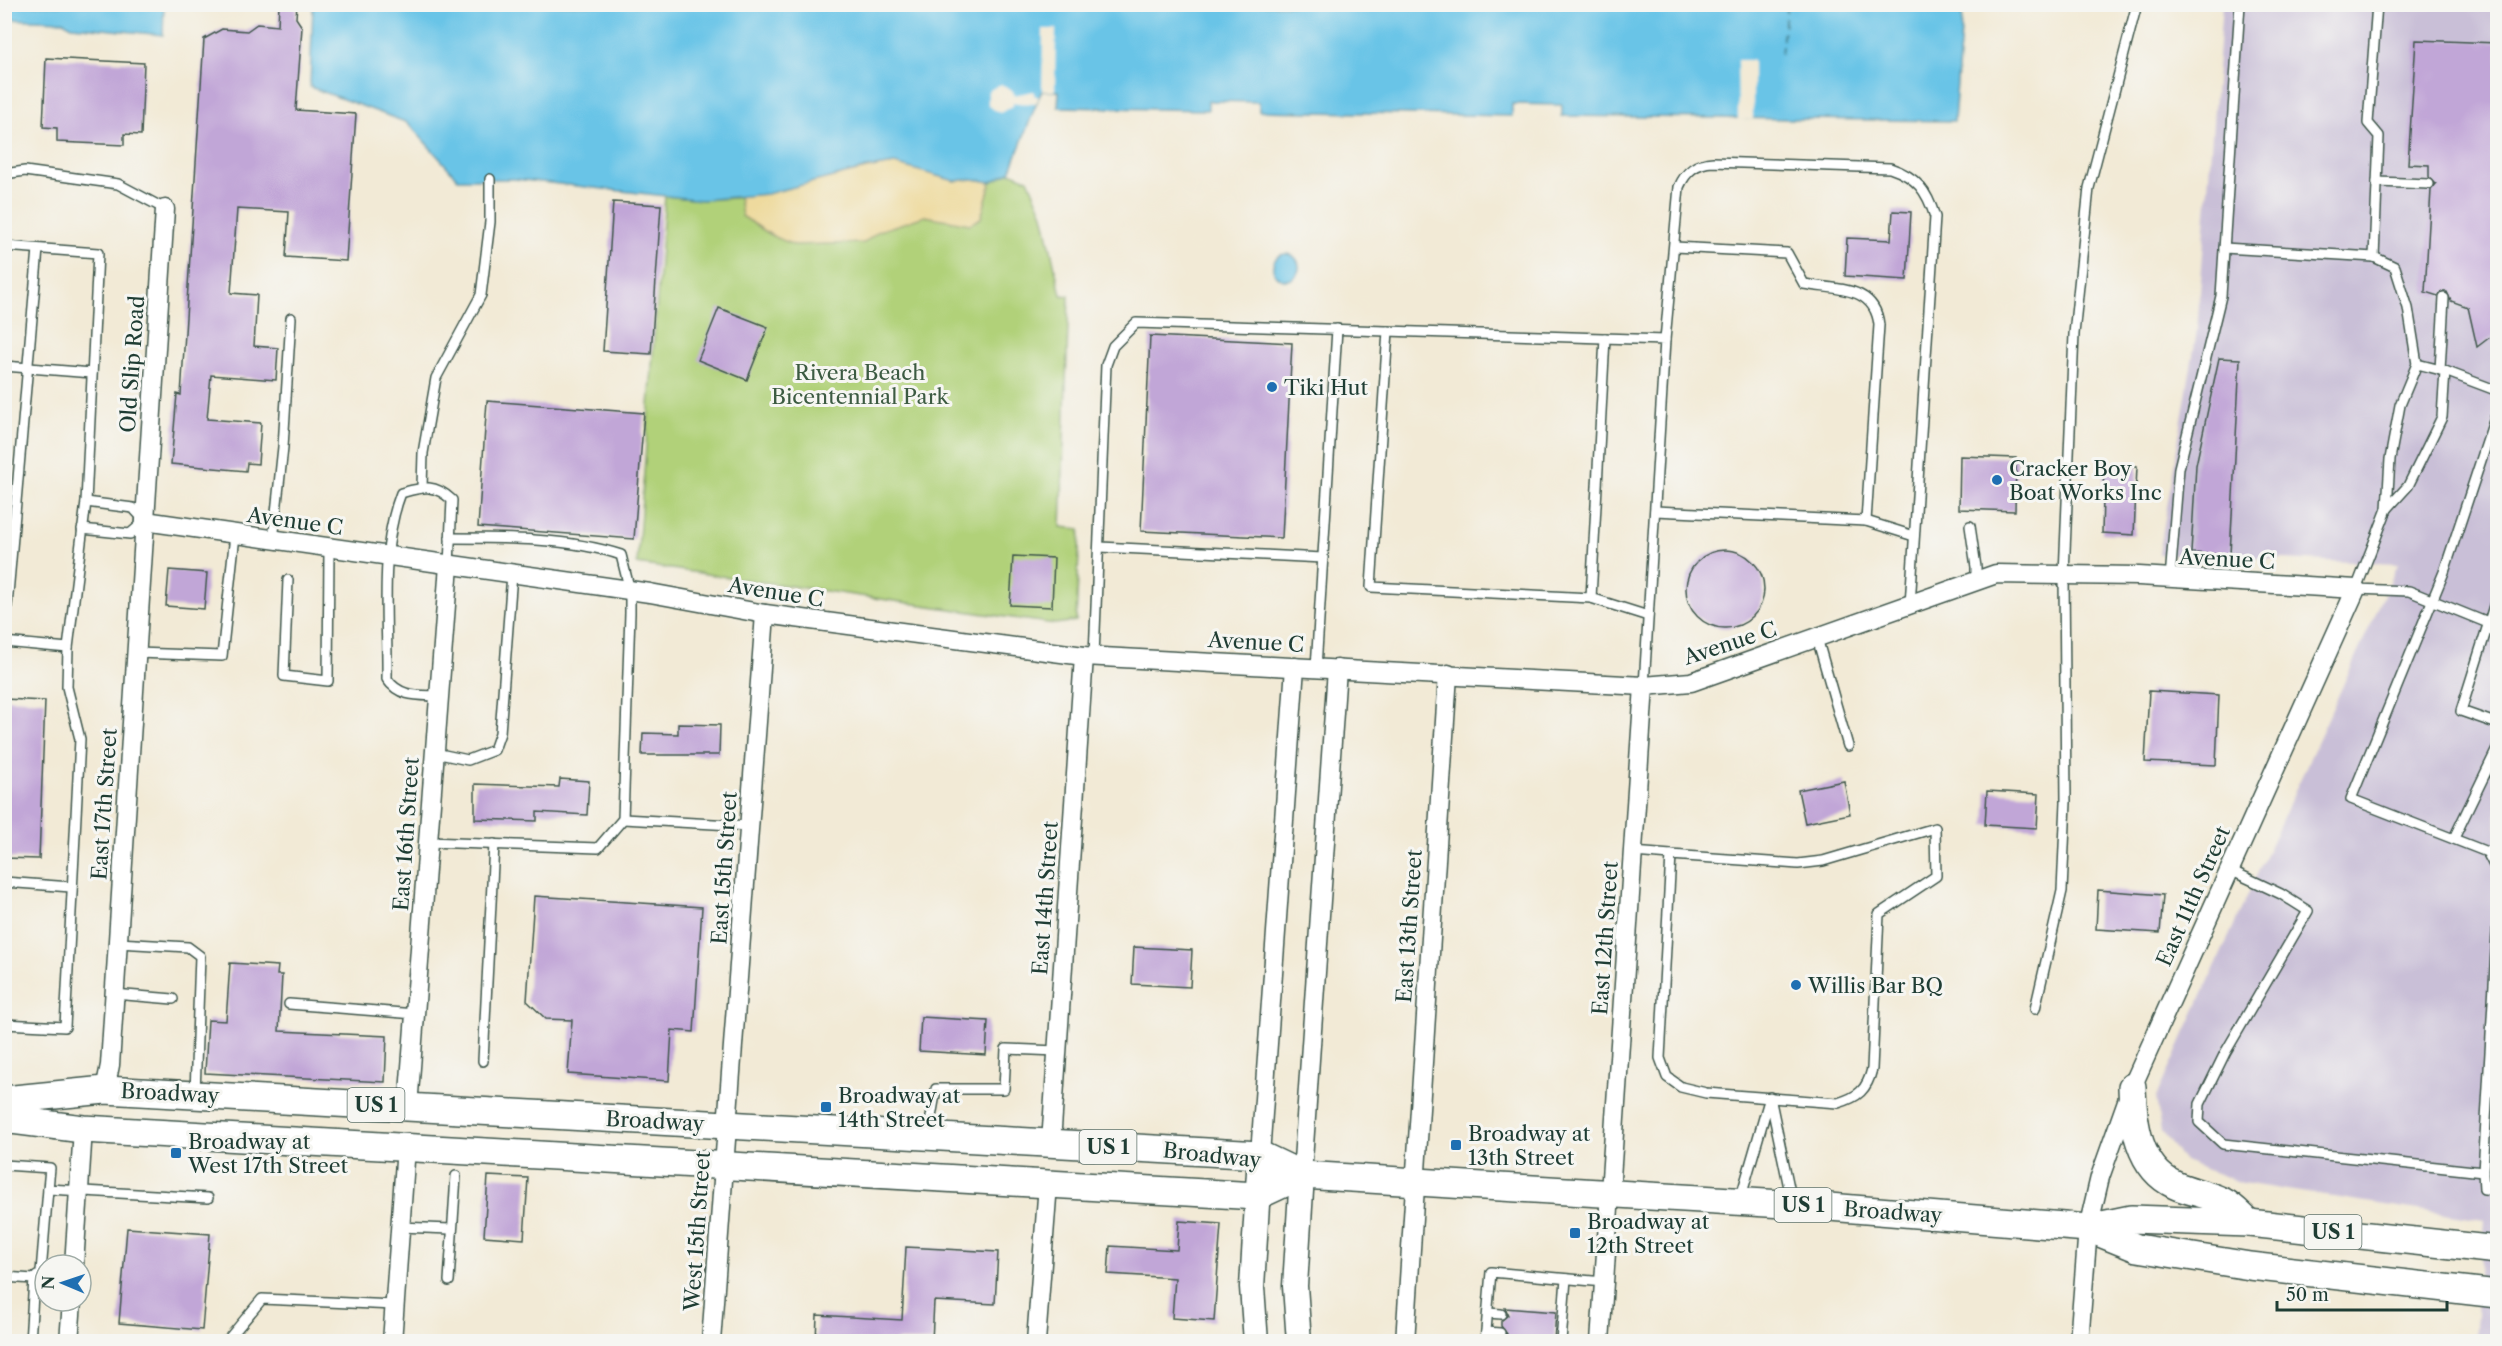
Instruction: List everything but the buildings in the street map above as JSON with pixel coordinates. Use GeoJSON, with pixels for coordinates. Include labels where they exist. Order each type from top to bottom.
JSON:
{"type":"FeatureCollection","features":[{"type":"Feature","properties":{"kind":"main road"},"geometry":{"type":"LineString","coordinates":[[2132,1087],[2133,1121],[2138,1140],[2157,1172],[2173,1184],[2224,1202],[2249,1223]]}},
{"type":"Feature","properties":{"kind":"main road","name":"Broadway"},"geometry":{"type":"LineString","coordinates":[[4,1100],[105,1090],[1260,1155],[1302,1175],[1739,1201],[2088,1228],[2131,1219],[2249,1223],[2498,1250]]}},
{"type":"Feature","properties":{"kind":"main road","name":"Broadway"},"geometry":{"type":"LineString","coordinates":[[4,1119],[83,1129],[1257,1196],[1302,1175]]}},
{"type":"Feature","properties":{"kind":"main road","name":"Broadway"},"geometry":{"type":"LineString","coordinates":[[2088,1228],[2137,1248],[2205,1259],[2498,1294]]}},
{"type":"Feature","properties":{"kind":"street","name":"Old Slip Road"},"geometry":{"type":"LineString","coordinates":[[145,521],[165,209]]}},
{"type":"Feature","properties":{"kind":"street","name":"Avenue C"},"geometry":{"type":"LineString","coordinates":[[145,521],[630,591],[765,614],[1089,656],[1644,686],[1691,682],[1996,574],[2170,579],[2356,589]]}},
{"type":"Feature","properties":{"kind":"street","name":"East 17th Street"},"geometry":{"type":"LineString","coordinates":[[105,1090],[110,1065],[145,521]]}},
{"type":"Feature","properties":{"kind":"street","name":"East 16th Street"},"geometry":{"type":"LineString","coordinates":[[408,1107],[449,565]]}},
{"type":"Feature","properties":{"kind":"street","name":"East 11th Street"},"geometry":{"type":"LineString","coordinates":[[2079,1341],[2088,1228],[2100,1177],[2132,1087],[2356,589]]}},
{"type":"Feature","properties":{"kind":"street","name":"East 15th Street"},"geometry":{"type":"LineString","coordinates":[[728,1125],[765,614]]}},
{"type":"Feature","properties":{"kind":"street","name":"East 14th Street"},"geometry":{"type":"LineString","coordinates":[[1051,1143],[1089,656]]}},
{"type":"Feature","properties":{"kind":"street"},"geometry":{"type":"LineString","coordinates":[[1256,1341],[1252,1287],[1257,1196],[1295,667]]}},
{"type":"Feature","properties":{"kind":"street"},"geometry":{"type":"LineString","coordinates":[[1299,1341],[1295,1286],[1337,669]]}},
{"type":"Feature","properties":{"kind":"street","name":"East 13th Street"},"geometry":{"type":"LineString","coordinates":[[1405,1341],[1449,674]]}},
{"type":"Feature","properties":{"kind":"street","name":"East 12th Street"},"geometry":{"type":"LineString","coordinates":[[1600,1341],[1644,686]]}},
{"type":"Feature","properties":{"kind":"street","name":"West 15th Street"},"geometry":{"type":"LineString","coordinates":[[711,1341],[728,1125]]}},
{"type":"Feature","properties":{"kind":"street"},"geometry":{"type":"LineString","coordinates":[[75,1253],[83,1129]]}},
{"type":"Feature","properties":{"kind":"street"},"geometry":{"type":"LineString","coordinates":[[392,1341],[406,1147]]}},
{"type":"Feature","properties":{"kind":"street"},"geometry":{"type":"LineString","coordinates":[[1036,1341],[1048,1184]]}},
{"type":"Feature","properties":{"kind":"street"},"geometry":{"type":"LineString","coordinates":[[69,1341],[71,1313]]}},
{"type":"Feature","properties":{"kind":"lane"},"geometry":{"type":"LineString","coordinates":[[2036,1009],[2062,891],[2066,802],[2064,575],[2074,334],[2089,188],[2137,4]]}},
{"type":"Feature","properties":{"kind":"lane"},"geometry":{"type":"LineString","coordinates":[[2170,579],[2180,468],[2221,296],[2240,4]]}},
{"type":"Feature","properties":{"kind":"lane"},"geometry":{"type":"LineString","coordinates":[[2374,258],[2379,136],[2368,123],[2377,4]]}},
{"type":"Feature","properties":{"kind":"lane"},"geometry":{"type":"LineString","coordinates":[[1644,686],[1665,340],[1676,247],[1679,187],[1690,169],[1702,162],[1890,168],[1915,179],[1928,195],[1935,217],[1910,605]]}},
{"type":"Feature","properties":{"kind":"lane"},"geometry":{"type":"LineString","coordinates":[[4,174],[25,171],[118,184],[165,209]]}},
{"type":"Feature","properties":{"kind":"lane"},"geometry":{"type":"LineString","coordinates":[[422,487],[423,453],[436,378],[481,295],[490,222],[490,179]]}},
{"type":"Feature","properties":{"kind":"lane"},"geometry":{"type":"LineString","coordinates":[[2377,182],[2429,184]]}},
{"type":"Feature","properties":{"kind":"lane"},"geometry":{"type":"LineString","coordinates":[[4,246],[98,253],[86,502],[68,648],[67,687],[80,739],[65,1027],[4,1024]]}},
{"type":"Feature","properties":{"kind":"lane"},"geometry":{"type":"LineString","coordinates":[[1676,247],[1787,254],[1804,284],[1857,293],[1872,302],[1878,312],[1879,325],[1866,521]]}},
{"type":"Feature","properties":{"kind":"lane"},"geometry":{"type":"LineString","coordinates":[[2224,248],[2374,258],[2395,267],[2408,308],[2416,364],[2400,405],[2390,459],[2387,509],[2356,589],[2409,591],[2488,623]]}},
{"type":"Feature","properties":{"kind":"lane"},"geometry":{"type":"LineString","coordinates":[[38,249],[4,641],[68,648]]}},
{"type":"Feature","properties":{"kind":"lane"},"geometry":{"type":"LineString","coordinates":[[2387,509],[2408,486],[2442,417],[2444,298]]}},
{"type":"Feature","properties":{"kind":"lane"},"geometry":{"type":"LineString","coordinates":[[273,541],[284,447],[291,318]]}},
{"type":"Feature","properties":{"kind":"lane"},"geometry":{"type":"LineString","coordinates":[[1089,656],[1100,547],[1106,365],[1113,346],[1136,322],[1665,340]]}},
{"type":"Feature","properties":{"kind":"lane"},"geometry":{"type":"LineString","coordinates":[[1316,668],[1337,329]]}},
{"type":"Feature","properties":{"kind":"lane"},"geometry":{"type":"LineString","coordinates":[[1388,331],[1371,587],[1591,598],[1648,616]]}},
{"type":"Feature","properties":{"kind":"lane"},"geometry":{"type":"LineString","coordinates":[[1591,598],[1605,338]]}},
{"type":"Feature","properties":{"kind":"lane"},"geometry":{"type":"LineString","coordinates":[[2416,364],[2443,371],[2498,392]]}},
{"type":"Feature","properties":{"kind":"lane"},"geometry":{"type":"LineString","coordinates":[[4,366],[92,373]]}},
{"type":"Feature","properties":{"kind":"lane"},"geometry":{"type":"LineString","coordinates":[[2498,410],[2444,572],[2351,799],[2487,852],[2498,873]]}},
{"type":"Feature","properties":{"kind":"lane"},"geometry":{"type":"LineString","coordinates":[[439,696],[407,694],[394,689],[387,679],[388,557],[392,515],[401,493],[422,487],[441,490],[452,500],[449,565]]}},
{"type":"Feature","properties":{"kind":"lane"},"geometry":{"type":"LineString","coordinates":[[82,529],[130,534],[145,521],[133,508],[86,502]]}},
{"type":"Feature","properties":{"kind":"lane"},"geometry":{"type":"LineString","coordinates":[[1655,511],[1866,521],[1914,536]]}},
{"type":"Feature","properties":{"kind":"lane"},"geometry":{"type":"LineString","coordinates":[[1970,526],[1976,582]]}},
{"type":"Feature","properties":{"kind":"lane"},"geometry":{"type":"LineString","coordinates":[[136,653],[222,656],[235,535]]}},
{"type":"Feature","properties":{"kind":"lane"},"geometry":{"type":"LineString","coordinates":[[428,842],[598,848],[623,819],[630,591],[621,555],[604,549],[490,538],[450,538]]}},
{"type":"Feature","properties":{"kind":"lane"},"geometry":{"type":"LineString","coordinates":[[1100,547],[1323,558]]}},
{"type":"Feature","properties":{"kind":"lane"},"geometry":{"type":"LineString","coordinates":[[288,580],[284,676],[328,681],[329,549]]}},
{"type":"Feature","properties":{"kind":"lane"},"geometry":{"type":"LineString","coordinates":[[435,753],[468,760],[494,750],[501,733],[512,574]]}},
{"type":"Feature","properties":{"kind":"lane"},"geometry":{"type":"LineString","coordinates":[[2498,593],[2461,711],[2498,724]]}},
{"type":"Feature","properties":{"kind":"lane"},"geometry":{"type":"LineString","coordinates":[[1817,638],[1848,746]]}},
{"type":"Feature","properties":{"kind":"lane"},"geometry":{"type":"LineString","coordinates":[[2454,838],[2498,747]]}},
{"type":"Feature","properties":{"kind":"lane"},"geometry":{"type":"LineString","coordinates":[[623,819],[750,826]]}},
{"type":"Feature","properties":{"kind":"lane"},"geometry":{"type":"LineString","coordinates":[[1633,852],[1798,864],[1823,861],[1935,828],[1936,876],[1879,914],[1872,1069],[1869,1084],[1856,1098],[1838,1103],[1706,1093],[1681,1087],[1667,1077],[1660,1058],[1671,855]]}},
{"type":"Feature","properties":{"kind":"lane"},"geometry":{"type":"LineString","coordinates":[[483,1061],[494,844]]}},
{"type":"Feature","properties":{"kind":"lane"},"geometry":{"type":"LineString","coordinates":[[2230,870],[2281,894],[2308,911],[2225,1053],[2200,1104],[2199,1122],[2223,1144],[2483,1172]]}},
{"type":"Feature","properties":{"kind":"lane"},"geometry":{"type":"LineString","coordinates":[[4,882],[71,887]]}},
{"type":"Feature","properties":{"kind":"lane"},"geometry":{"type":"LineString","coordinates":[[2498,916],[2483,1172],[2484,1189],[2498,1190]]}},
{"type":"Feature","properties":{"kind":"lane"},"geometry":{"type":"LineString","coordinates":[[118,943],[188,948],[200,956],[195,1095]]}},
{"type":"Feature","properties":{"kind":"lane"},"geometry":{"type":"LineString","coordinates":[[114,994],[173,999]]}},
{"type":"Feature","properties":{"kind":"lane"},"geometry":{"type":"LineString","coordinates":[[290,1004],[415,1014]]}},
{"type":"Feature","properties":{"kind":"lane"},"geometry":{"type":"LineString","coordinates":[[928,1136],[936,1089],[1004,1089],[1006,1049],[1057,1051]]}},
{"type":"Feature","properties":{"kind":"lane"},"geometry":{"type":"LineString","coordinates":[[1739,1201],[1770,1097]]}},
{"type":"Feature","properties":{"kind":"lane"},"geometry":{"type":"LineString","coordinates":[[1770,1097],[1792,1205]]}},
{"type":"Feature","properties":{"kind":"lane"},"geometry":{"type":"LineString","coordinates":[[4,1165],[50,1168],[42,1253]]}},
{"type":"Feature","properties":{"kind":"lane"},"geometry":{"type":"LineString","coordinates":[[449,1281],[450,1229],[456,1176]]}},
{"type":"Feature","properties":{"kind":"lane"},"geometry":{"type":"LineString","coordinates":[[48,1189],[208,1198]]}},
{"type":"Feature","properties":{"kind":"lane"},"geometry":{"type":"LineString","coordinates":[[400,1227],[450,1229]]}},
{"type":"Feature","properties":{"kind":"lane"},"geometry":{"type":"LineString","coordinates":[[1500,1333],[1486,1337],[1491,1272],[1604,1282]]}},
{"type":"Feature","properties":{"kind":"lane"},"geometry":{"type":"LineString","coordinates":[[4,1277],[33,1275]]}},
{"type":"Feature","properties":{"kind":"lane"},"geometry":{"type":"LineString","coordinates":[[1559,1340],[1559,1319],[1566,1279]]}},
{"type":"Feature","properties":{"kind":"lane"},"geometry":{"type":"LineString","coordinates":[[226,1341],[262,1299],[394,1305]]}},
{"type":"Feature","properties":{"kind":"lane"},"geometry":{"type":"LineString","coordinates":[[30,1341],[34,1313]]}},
{"type":"Feature","properties":{"kind":"lane"},"geometry":{"type":"LineString","coordinates":[[1488,1313],[1502,1314]]}},
{"type":"Feature","properties":{"kind":"shaded area"},"geometry":{"type":"Polygon","coordinates":[[[2222,5],[2497,5],[2497,1341],[2475,1341],[2484,1220],[2242,1183],[2184,1161],[2161,1132],[2156,1097],[2398,564],[2159,554],[2197,331],[2222,5]]]}},
{"type":"Feature","properties":{"kind":"green space","name":"Rivera Beach Bicentennial Park"},"geometry":{"type":"Polygon","coordinates":[[[1010,172],[1028,179],[1043,214],[1061,295],[1069,296],[1061,527],[1080,529],[1076,621],[1055,624],[637,564],[665,196],[702,200],[991,182],[1010,172]]]}},
{"type":"Feature","properties":{"kind":"sand"},"geometry":{"type":"Polygon","coordinates":[[[895,164],[955,181],[974,179],[991,182],[981,218],[970,224],[925,216],[879,231],[864,243],[793,245],[771,235],[742,216],[739,196],[759,194],[895,164]]]}},
{"type":"Feature","properties":{"kind":"water"},"geometry":{"type":"Polygon","coordinates":[[[4,5],[164,5],[163,35],[72,26],[63,21],[5,19],[4,5]]]}},
{"type":"Feature","properties":{"kind":"water"},"geometry":{"type":"Polygon","coordinates":[[[313,5],[1963,5],[1954,121],[1562,116],[1562,105],[1512,104],[1512,116],[1259,111],[1259,102],[1208,101],[1208,110],[1058,107],[1059,91],[1042,91],[1010,172],[991,182],[973,179],[955,181],[895,164],[867,168],[767,194],[702,200],[514,179],[458,179],[408,123],[310,87],[313,5]]]}},
{"type":"Feature","properties":{"kind":"water"},"geometry":{"type":"Polygon","coordinates":[[[1286,254],[1295,258],[1299,267],[1295,276],[1286,280],[1277,276],[1273,267],[1277,258],[1286,254]]]}},
{"type":"Feature","properties":{"kind":"pier"},"geometry":{"type":"Polygon","coordinates":[[[1043,29],[1056,29],[1055,91],[1042,91],[1043,29]]]}},
{"type":"Feature","properties":{"kind":"pier"},"geometry":{"type":"Polygon","coordinates":[[[1737,60],[1753,60],[1753,119],[1738,119],[1737,60]]]}},
{"type":"Feature","properties":{"kind":"pier"},"geometry":{"type":"Polygon","coordinates":[[[1001,84],[1013,91],[1014,95],[1034,91],[1034,95],[1039,97],[1036,104],[1013,103],[1013,106],[1000,113],[988,106],[988,91],[1001,84]]]}},
{"type":"Feature","properties":{"kind":"ferry route"},"geometry":{"type":"LineString","coordinates":[[1781,54],[1787,4]]}},
{"type":"Feature","properties":{"kind":"place","name":"Tiki Hut"},"geometry":{"type":"Point","coordinates":[1272,387]}},
{"type":"Feature","properties":{"kind":"place","name":"Cracker Boy Boat Works Inc"},"geometry":{"type":"Point","coordinates":[1997,480]}},
{"type":"Feature","properties":{"kind":"place","name":"Willis Bar BQ"},"geometry":{"type":"Point","coordinates":[1796,985]}},
{"type":"Feature","properties":{"kind":"place","name":"Broadway at 14th Street"},"geometry":{"type":"Point","coordinates":[826,1107]}},
{"type":"Feature","properties":{"kind":"place","name":"Broadway at 13th Street"},"geometry":{"type":"Point","coordinates":[1456,1145]}},
{"type":"Feature","properties":{"kind":"place","name":"Broadway at West 17th Street"},"geometry":{"type":"Point","coordinates":[176,1153]}},
{"type":"Feature","properties":{"kind":"place","name":"Broadway at 12th Street"},"geometry":{"type":"Point","coordinates":[1575,1233]}}]}
